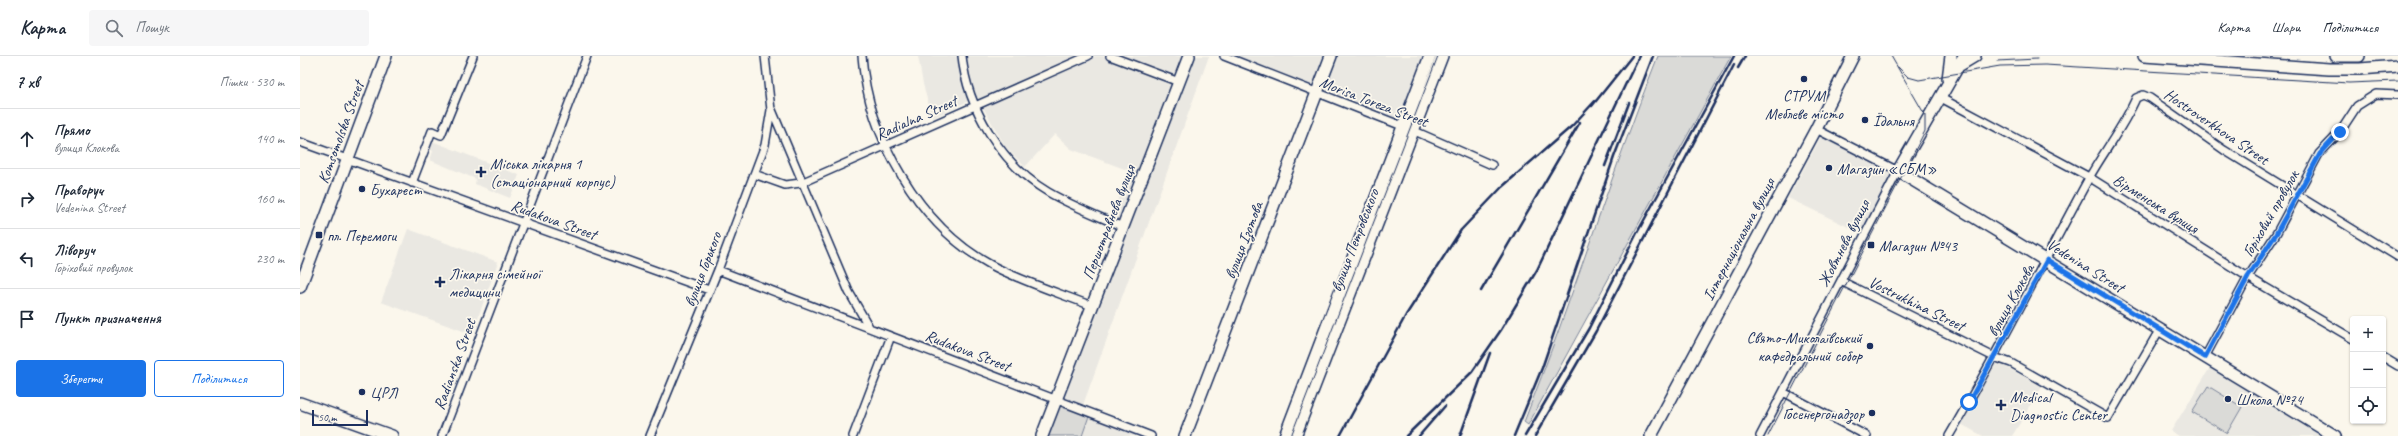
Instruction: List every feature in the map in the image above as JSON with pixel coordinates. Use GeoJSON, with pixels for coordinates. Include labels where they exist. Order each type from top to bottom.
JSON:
{"type":"FeatureCollection","features":[{"type":"Feature","properties":{"kind":"main road","name":"Komsomolska Street"},"geometry":{"type":"LineString","coordinates":[[300,287],[386,56]]}},
{"type":"Feature","properties":{"kind":"main road","name":"Першотравнева вулиця"},"geometry":{"type":"LineString","coordinates":[[1042,436],[1189,56]]}},
{"type":"Feature","properties":{"kind":"main road","name":"вулиця Ізотова"},"geometry":{"type":"LineString","coordinates":[[1185,436],[1331,56]]}},
{"type":"Feature","properties":{"kind":"main road","name":"вулиця Петровського"},"geometry":{"type":"LineString","coordinates":[[1295,436],[1408,129],[1430,56]]}},
{"type":"Feature","properties":{"kind":"main road","name":"вулиця Петровського"},"geometry":{"type":"LineString","coordinates":[[1285,436],[1408,129],[1442,56]]}},
{"type":"Feature","properties":{"kind":"main road","name":"Інтернаціональна вулиця"},"geometry":{"type":"LineString","coordinates":[[1651,436],[1816,129],[1853,56]]}},
{"type":"Feature","properties":{"kind":"main road"},"geometry":{"type":"LineString","coordinates":[[1943,94],[1951,56]]}},
{"type":"Feature","properties":{"kind":"main road","name":"Жовтнева вулиця"},"geometry":{"type":"LineString","coordinates":[[1898,171],[1964,56]]}},
{"type":"Feature","properties":{"kind":"main road"},"geometry":{"type":"LineString","coordinates":[[1958,66],[1975,56]]}},
{"type":"Feature","properties":{"kind":"main road"},"geometry":{"type":"LineString","coordinates":[[2144,56],[2329,69],[2360,69],[2398,66]]}},
{"type":"Feature","properties":{"kind":"main road"},"geometry":{"type":"LineString","coordinates":[[2336,56],[2359,56]]}},
{"type":"Feature","properties":{"kind":"main road","name":"Vedenina Street"},"geometry":{"type":"LineString","coordinates":[[1898,171],[2335,436]]}},
{"type":"Feature","properties":{"kind":"main road"},"geometry":{"type":"LineString","coordinates":[[300,403],[392,436]]}},
{"type":"Feature","properties":{"kind":"street"},"geometry":{"type":"LineString","coordinates":[[412,183],[432,131],[442,135],[472,56]]}},
{"type":"Feature","properties":{"kind":"street","name":"Radianska Street"},"geometry":{"type":"LineString","coordinates":[[442,436],[587,56]]}},
{"type":"Feature","properties":{"kind":"street"},"geometry":{"type":"LineString","coordinates":[[765,56],[772,110],[802,184],[849,292],[869,328]]}},
{"type":"Feature","properties":{"kind":"street"},"geometry":{"type":"LineString","coordinates":[[862,56],[870,101],[886,146],[900,175],[928,212],[971,251],[991,264],[1034,284],[1092,306]]}},
{"type":"Feature","properties":{"kind":"street"},"geometry":{"type":"LineString","coordinates":[[962,56],[966,81],[976,106],[996,142],[1011,161],[1046,191],[1066,202],[1123,227]]}},
{"type":"Feature","properties":{"kind":"street","name":"Radialna Street"},"geometry":{"type":"LineString","coordinates":[[754,174],[785,185],[802,184],[1088,56]]}},
{"type":"Feature","properties":{"kind":"street"},"geometry":{"type":"LineString","coordinates":[[1110,56],[1179,82]]}},
{"type":"Feature","properties":{"kind":"street","name":"Morisa Toreza Street"},"geometry":{"type":"LineString","coordinates":[[1224,56],[1316,94],[1408,129],[1492,165]]}},
{"type":"Feature","properties":{"kind":"street","name":"Вірменська вулиця"},"geometry":{"type":"LineString","coordinates":[[1943,94],[2090,177],[2248,277],[2350,337]]}},
{"type":"Feature","properties":{"kind":"street","name":"Горіховий провулок"},"geometry":{"type":"LineString","coordinates":[[2205,357],[2248,277],[2276,234],[2320,154],[2340,132],[2357,106],[2376,94],[2398,94]]}},
{"type":"Feature","properties":{"kind":"street","name":"вулиця Клокова"},"geometry":{"type":"LineString","coordinates":[[1949,436],[2047,260],[2090,177],[2126,119],[2136,98],[2143,95]]}},
{"type":"Feature","properties":{"kind":"street","name":"Hostroverkhova Street"},"geometry":{"type":"LineString","coordinates":[[2143,95],[2150,98],[2224,150],[2398,257]]}},
{"type":"Feature","properties":{"kind":"street","name":"вулиця Горького"},"geometry":{"type":"LineString","coordinates":[[650,436],[718,270],[765,145],[772,110]]}},
{"type":"Feature","properties":{"kind":"street","name":"Vedenina Street"},"geometry":{"type":"LineString","coordinates":[[1816,129],[1898,171]]}},
{"type":"Feature","properties":{"kind":"street","name":"Rudakova Street"},"geometry":{"type":"LineString","coordinates":[[300,142],[709,290]]}},
{"type":"Feature","properties":{"kind":"street","name":"Жовтнева вулиця"},"geometry":{"type":"LineString","coordinates":[[1760,436],[1898,171]]}},
{"type":"Feature","properties":{"kind":"street","name":"Rudakova Street"},"geometry":{"type":"LineString","coordinates":[[718,270],[1151,436]]}},
{"type":"Feature","properties":{"kind":"street","name":"Vostrukhina Street"},"geometry":{"type":"LineString","coordinates":[[1842,281],[1994,357],[2018,367],[2108,418],[2160,329]]}},
{"type":"Feature","properties":{"kind":"street"},"geometry":{"type":"LineString","coordinates":[[853,436],[891,336]]}},
{"type":"Feature","properties":{"kind":"street"},"geometry":{"type":"LineString","coordinates":[[2386,359],[2398,366]]}},
{"type":"Feature","properties":{"kind":"street"},"geometry":{"type":"LineString","coordinates":[[1783,392],[1866,436]]}},
{"type":"Feature","properties":{"kind":"shaded area"},"geometry":{"type":"Polygon","coordinates":[[[918,56],[1209,56],[1083,405],[1062,397],[1126,225],[1110,217],[1130,171],[1071,149],[1055,134],[1025,167],[1005,146],[977,97],[932,118],[923,84],[918,56]]]}},
{"type":"Feature","properties":{"kind":"shaded area"},"geometry":{"type":"Polygon","coordinates":[[[1236,56],[1426,56],[1401,121],[1236,56]]]}},
{"type":"Feature","properties":{"kind":"shaded area"},"geometry":{"type":"Polygon","coordinates":[[[1658,56],[1731,56],[1528,425],[1524,422],[1658,56]]]}},
{"type":"Feature","properties":{"kind":"shaded area"},"geometry":{"type":"Polygon","coordinates":[[[1822,135],[1893,172],[1861,233],[1788,198],[1822,135]]]}},
{"type":"Feature","properties":{"kind":"shaded area"},"geometry":{"type":"Polygon","coordinates":[[[432,141],[519,175],[510,198],[475,184],[476,179],[430,160],[433,151],[429,149],[432,141]]]}},
{"type":"Feature","properties":{"kind":"shaded area","name":"Лікарня сімейної медицини"},"geometry":{"type":"Polygon","coordinates":[[[408,229],[498,262],[472,334],[381,302],[408,229]]]}},
{"type":"Feature","properties":{"kind":"shaded area","name":"Medical Diagnostic Center"},"geometry":{"type":"Polygon","coordinates":[[[1997,362],[2042,387],[2012,436],[1983,436],[1959,423],[1997,362]]]}},
{"type":"Feature","properties":{"kind":"shaded area","name":"Школа №74"},"geometry":{"type":"Polygon","coordinates":[[[2211,366],[2325,436],[2179,436],[2171,431],[2211,366]]]}},
{"type":"Feature","properties":{"kind":"shaded area"},"geometry":{"type":"Polygon","coordinates":[[[2208,386],[2242,407],[2227,433],[2192,412],[2208,386]]]}},
{"type":"Feature","properties":{"kind":"shaded area"},"geometry":{"type":"Polygon","coordinates":[[[1060,405],[1140,436],[1048,436],[1060,405]]]}},
{"type":"Feature","properties":{"kind":"shaded area"},"geometry":{"type":"Polygon","coordinates":[[[1060,405],[1089,416],[1082,436],[1048,436],[1060,405]]]}},
{"type":"Feature","properties":{"kind":"tram line"},"geometry":{"type":"LineString","coordinates":[[1291,436],[1438,56]]}},
{"type":"Feature","properties":{"kind":"tram line"},"geometry":{"type":"LineString","coordinates":[[1768,436],[1925,131],[1925,115],[1891,56]]}},
{"type":"Feature","properties":{"kind":"tram line"},"geometry":{"type":"LineString","coordinates":[[1997,61],[2037,59]]}},
{"type":"Feature","properties":{"kind":"tram line"},"geometry":{"type":"LineString","coordinates":[[1898,67],[1908,77],[1919,80],[2000,66],[2045,65],[2349,83],[2398,81]]}},
{"type":"Feature","properties":{"kind":"railway"},"geometry":{"type":"LineString","coordinates":[[1592,106],[1632,56]]}},
{"type":"Feature","properties":{"kind":"railway"},"geometry":{"type":"LineString","coordinates":[[1406,436],[1472,372],[1501,330],[1537,270],[1639,56]]}},
{"type":"Feature","properties":{"kind":"railway"},"geometry":{"type":"LineString","coordinates":[[1514,436],[1542,368],[1614,157],[1653,56]]}},
{"type":"Feature","properties":{"kind":"railway"},"geometry":{"type":"LineString","coordinates":[[1525,436],[1589,328],[1637,233],[1734,56]]}},
{"type":"Feature","properties":{"kind":"railway"},"geometry":{"type":"LineString","coordinates":[[1738,68],[1745,56]]}},
{"type":"Feature","properties":{"kind":"railway"},"geometry":{"type":"LineString","coordinates":[[1535,436],[1596,331],[1734,65]]}},
{"type":"Feature","properties":{"kind":"railway"},"geometry":{"type":"LineString","coordinates":[[1340,436],[1406,315],[1461,230],[1502,187],[1572,126],[1595,101]]}},
{"type":"Feature","properties":{"kind":"railway"},"geometry":{"type":"LineString","coordinates":[[1605,166],[1629,103]]}},
{"type":"Feature","properties":{"kind":"railway"},"geometry":{"type":"LineString","coordinates":[[1481,291],[1580,122]]}},
{"type":"Feature","properties":{"kind":"railway"},"geometry":{"type":"LineString","coordinates":[[1460,436],[1490,353]]}},
{"type":"Feature","properties":{"kind":"railway"},"geometry":{"type":"LineString","coordinates":[[1419,436],[1445,406]]}},
{"type":"Feature","properties":{"kind":"place","name":"СТРУМ Меблеве місто"},"geometry":{"type":"Point","coordinates":[1804,79]}},
{"type":"Feature","properties":{"kind":"place","name":"Їдальня"},"geometry":{"type":"Point","coordinates":[1865,120]}},
{"type":"Feature","properties":{"kind":"place","name":"Магазин «СБМ»"},"geometry":{"type":"Point","coordinates":[1829,168]}},
{"type":"Feature","properties":{"kind":"place","name":"Міська лікарня 1 (стаціонарний корпус)"},"geometry":{"type":"Point","coordinates":[481,172]}},
{"type":"Feature","properties":{"kind":"place","name":"Бухарест"},"geometry":{"type":"Point","coordinates":[362,189]}},
{"type":"Feature","properties":{"kind":"place","name":"пл. Перемоги"},"geometry":{"type":"Point","coordinates":[319,235]}},
{"type":"Feature","properties":{"kind":"place","name":"Магазин №43"},"geometry":{"type":"Point","coordinates":[1871,245]}},
{"type":"Feature","properties":{"kind":"place","name":"Лікарня сімейної медицини"},"geometry":{"type":"Point","coordinates":[440,282]}},
{"type":"Feature","properties":{"kind":"place","name":"Свято-Миколаївський кафедральний собор"},"geometry":{"type":"Point","coordinates":[1870,346]}},
{"type":"Feature","properties":{"kind":"place","name":"ЦРЛ"},"geometry":{"type":"Point","coordinates":[362,392]}},
{"type":"Feature","properties":{"kind":"place","name":"Школа №74"},"geometry":{"type":"Point","coordinates":[2228,399]}},
{"type":"Feature","properties":{"kind":"place","name":"Medical Diagnostic Center"},"geometry":{"type":"Point","coordinates":[2001,405]}},
{"type":"Feature","properties":{"kind":"place","name":"Госенергонадзор"},"geometry":{"type":"Point","coordinates":[1872,413]}},
{"type":"Feature","properties":{"kind":"route"},"geometry":{"type":"LineString","coordinates":[[1969,402],[2047,260],[2205,357],[2248,277],[2276,234],[2320,154],[2340,132]]}}]}
